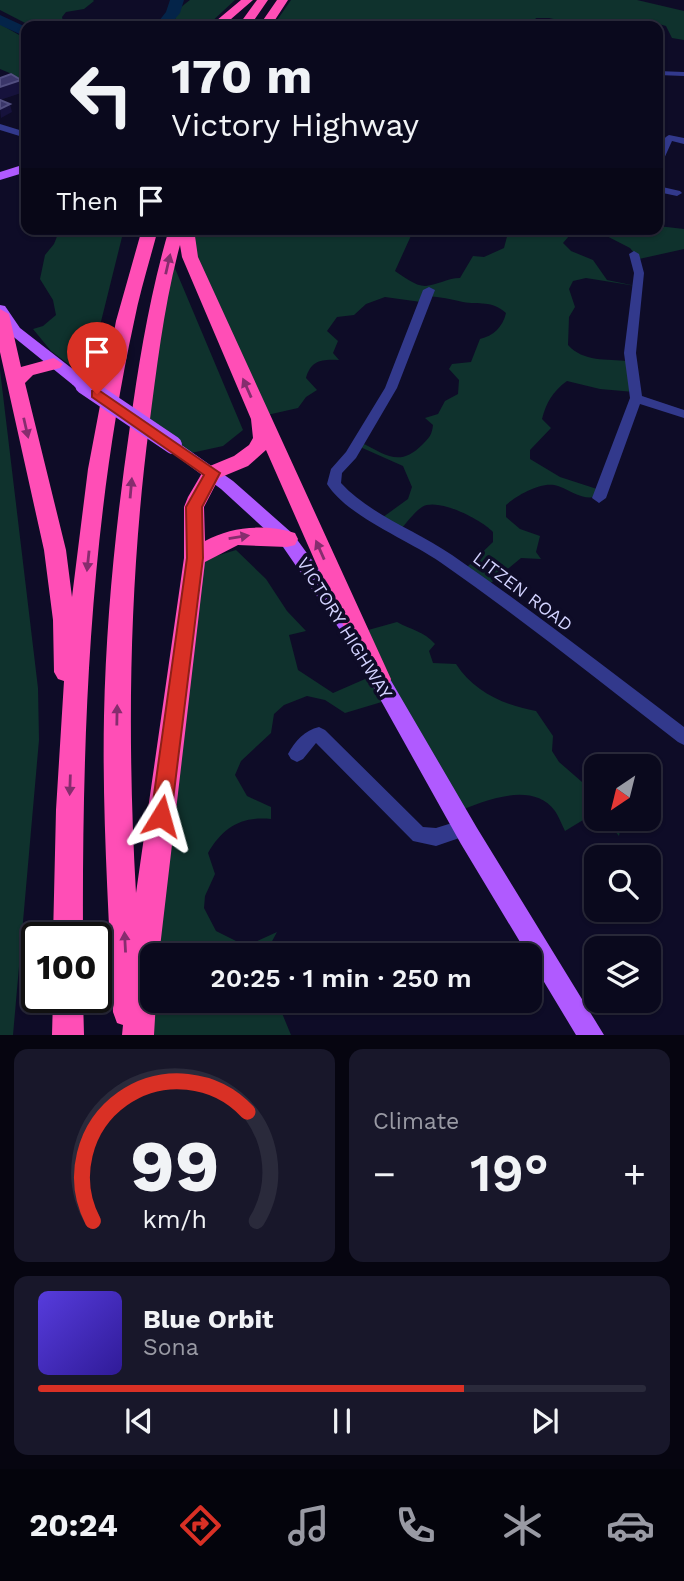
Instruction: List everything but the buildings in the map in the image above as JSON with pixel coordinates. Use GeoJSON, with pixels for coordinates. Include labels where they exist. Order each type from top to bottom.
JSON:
{"type":"FeatureCollection","features":[{"type":"Feature","properties":{"kind":"highway"},"geometry":{"type":"LineString","coordinates":[[222,21],[248,0]]}},
{"type":"Feature","properties":{"kind":"highway"},"geometry":{"type":"LineString","coordinates":[[248,21],[263,0]]}},
{"type":"Feature","properties":{"kind":"highway"},"geometry":{"type":"LineString","coordinates":[[268,21],[283,0]]}},
{"type":"Feature","properties":{"kind":"highway"},"geometry":{"type":"LineString","coordinates":[[68,922],[77,654],[98,469],[125,321],[148,235]]}},
{"type":"Feature","properties":{"kind":"highway"},"geometry":{"type":"LineString","coordinates":[[129,1035],[117,762],[119,645],[134,460],[161,294],[176,235]]}},
{"type":"Feature","properties":{"kind":"highway"},"geometry":{"type":"LineString","coordinates":[[187,235],[190,257],[379,679]]}},
{"type":"Feature","properties":{"kind":"highway"},"geometry":{"type":"LineString","coordinates":[[0,311],[54,550],[64,620],[63,649],[73,717]]}},
{"type":"Feature","properties":{"kind":"highway"},"geometry":{"type":"LineString","coordinates":[[16,382],[27,371],[54,364]]}},
{"type":"Feature","properties":{"kind":"highway"},"geometry":{"type":"LineString","coordinates":[[138,1035],[146,925],[195,558],[194,507],[212,473],[241,461],[256,450],[263,438],[261,419]]}},
{"type":"Feature","properties":{"kind":"highway"},"geometry":{"type":"LineString","coordinates":[[195,558],[216,543],[238,535],[287,539]]}},
{"type":"Feature","properties":{"kind":"highway"},"geometry":{"type":"LineString","coordinates":[[68,1013],[68,1035]]}},
{"type":"Feature","properties":{"kind":"main road"},"geometry":{"type":"LineString","coordinates":[[0,175],[21,169]]}},
{"type":"Feature","properties":{"kind":"main road","name":"VICTORY HIGHWAY"},"geometry":{"type":"LineString","coordinates":[[0,311],[15,331],[54,364],[212,473],[287,539],[319,582],[379,679],[465,828],[591,1035]]}},
{"type":"Feature","properties":{"kind":"street"},"geometry":{"type":"LineString","coordinates":[[663,73],[684,74]]}},
{"type":"Feature","properties":{"kind":"street"},"geometry":{"type":"LineString","coordinates":[[0,127],[21,133]]}},
{"type":"Feature","properties":{"kind":"street"},"geometry":{"type":"LineString","coordinates":[[663,151],[669,138],[684,141]]}},
{"type":"Feature","properties":{"kind":"street"},"geometry":{"type":"LineString","coordinates":[[663,190],[677,193]]}},
{"type":"Feature","properties":{"kind":"street"},"geometry":{"type":"LineString","coordinates":[[599,498],[636,398],[630,353],[639,273],[634,254]]}},
{"type":"Feature","properties":{"kind":"street","name":"LITZEN ROAD"},"geometry":{"type":"LineString","coordinates":[[429,290],[391,388],[351,455],[336,472],[334,484],[348,500],[434,550],[502,597],[684,737]]}},
{"type":"Feature","properties":{"kind":"street"},"geometry":{"type":"LineString","coordinates":[[636,398],[684,414]]}},
{"type":"Feature","properties":{"kind":"street"},"geometry":{"type":"LineString","coordinates":[[296,754],[312,736],[324,737],[419,835],[436,837],[465,828]]}},
{"type":"Feature","properties":{"kind":"green space"},"geometry":{"type":"Polygon","coordinates":[[[0,0],[94,1],[84,9],[66,12],[62,17],[63,21],[21,21],[0,10],[0,0]]]}},
{"type":"Feature","properties":{"kind":"green space"},"geometry":{"type":"Polygon","coordinates":[[[190,0],[235,0],[212,21],[175,21],[180,9],[190,0]]]}},
{"type":"Feature","properties":{"kind":"green space"},"geometry":{"type":"Polygon","coordinates":[[[291,0],[637,0],[684,11],[684,40],[672,38],[663,21],[562,21],[536,18],[534,21],[276,21],[291,0]]]}},
{"type":"Feature","properties":{"kind":"green space"},"geometry":{"type":"Polygon","coordinates":[[[0,24],[21,36],[21,78],[12,79],[12,74],[0,69],[0,24]]]}},
{"type":"Feature","properties":{"kind":"green space"},"geometry":{"type":"Polygon","coordinates":[[[663,227],[684,229],[684,249],[639,259],[630,248],[605,235],[663,235],[663,227]]]}},
{"type":"Feature","properties":{"kind":"green space"},"geometry":{"type":"Polygon","coordinates":[[[58,235],[123,235],[87,378],[51,351],[33,329],[43,326],[56,315],[53,300],[40,279],[45,255],[58,235]]]}},
{"type":"Feature","properties":{"kind":"green space"},"geometry":{"type":"Polygon","coordinates":[[[189,235],[411,235],[395,271],[414,283],[426,286],[460,278],[473,256],[484,257],[504,248],[507,235],[570,235],[563,243],[571,251],[593,260],[607,280],[636,286],[586,278],[573,281],[569,289],[575,307],[569,317],[568,345],[588,357],[628,361],[634,392],[600,389],[567,381],[548,403],[542,419],[551,428],[530,450],[530,459],[560,477],[600,490],[600,496],[583,497],[558,486],[545,485],[523,493],[511,501],[506,505],[506,517],[520,529],[540,536],[536,552],[541,559],[521,558],[486,587],[463,571],[493,542],[493,532],[459,511],[438,505],[419,509],[399,531],[379,520],[408,499],[412,487],[403,466],[358,446],[360,442],[392,457],[399,457],[414,452],[422,445],[430,436],[433,425],[425,418],[438,414],[445,401],[458,394],[459,380],[449,369],[452,364],[471,362],[480,339],[497,330],[506,313],[490,305],[428,296],[421,302],[385,297],[366,304],[354,315],[337,317],[327,331],[338,341],[333,353],[339,360],[322,361],[311,367],[306,378],[317,390],[306,397],[298,408],[267,415],[199,272],[189,235]]]}},
{"type":"Feature","properties":{"kind":"green space"},"geometry":{"type":"Polygon","coordinates":[[[174,266],[243,430],[223,446],[191,453],[143,414],[174,266]]]}},
{"type":"Feature","properties":{"kind":"green space"},"geometry":{"type":"Polygon","coordinates":[[[0,370],[38,688],[39,740],[13,1035],[0,1035],[0,370]]]}},
{"type":"Feature","properties":{"kind":"green space"},"geometry":{"type":"Polygon","coordinates":[[[236,550],[266,579],[287,611],[306,631],[289,635],[298,670],[333,693],[372,676],[361,632],[397,622],[426,636],[435,644],[429,651],[433,663],[456,664],[463,674],[491,696],[536,711],[553,736],[552,751],[559,762],[584,784],[584,819],[565,831],[555,811],[545,802],[521,795],[494,799],[456,812],[385,701],[345,713],[325,700],[307,696],[284,705],[274,714],[271,733],[241,761],[235,775],[247,796],[271,807],[271,819],[251,819],[234,825],[220,836],[208,853],[215,874],[205,896],[204,908],[216,931],[240,943],[149,943],[193,598],[206,559],[236,550]]]}},
{"type":"Feature","properties":{"kind":"green space"},"geometry":{"type":"Polygon","coordinates":[[[277,932],[271,943],[253,943],[277,932]]]}},
{"type":"Feature","properties":{"kind":"green space"},"geometry":{"type":"Polygon","coordinates":[[[140,1012],[282,1013],[291,1035],[137,1035],[140,1012]]]}},
{"type":"Feature","properties":{"kind":"waterway"},"geometry":{"type":"LineString","coordinates":[[166,21],[173,13],[177,0]]}},
{"type":"Feature","properties":{"kind":"waterway"},"geometry":{"type":"LineString","coordinates":[[0,19],[21,30]]}},
{"type":"Feature","properties":{"kind":"route"},"geometry":{"type":"LineString","coordinates":[[97,394],[212,473],[194,507],[195,558],[161,816]]}}]}
